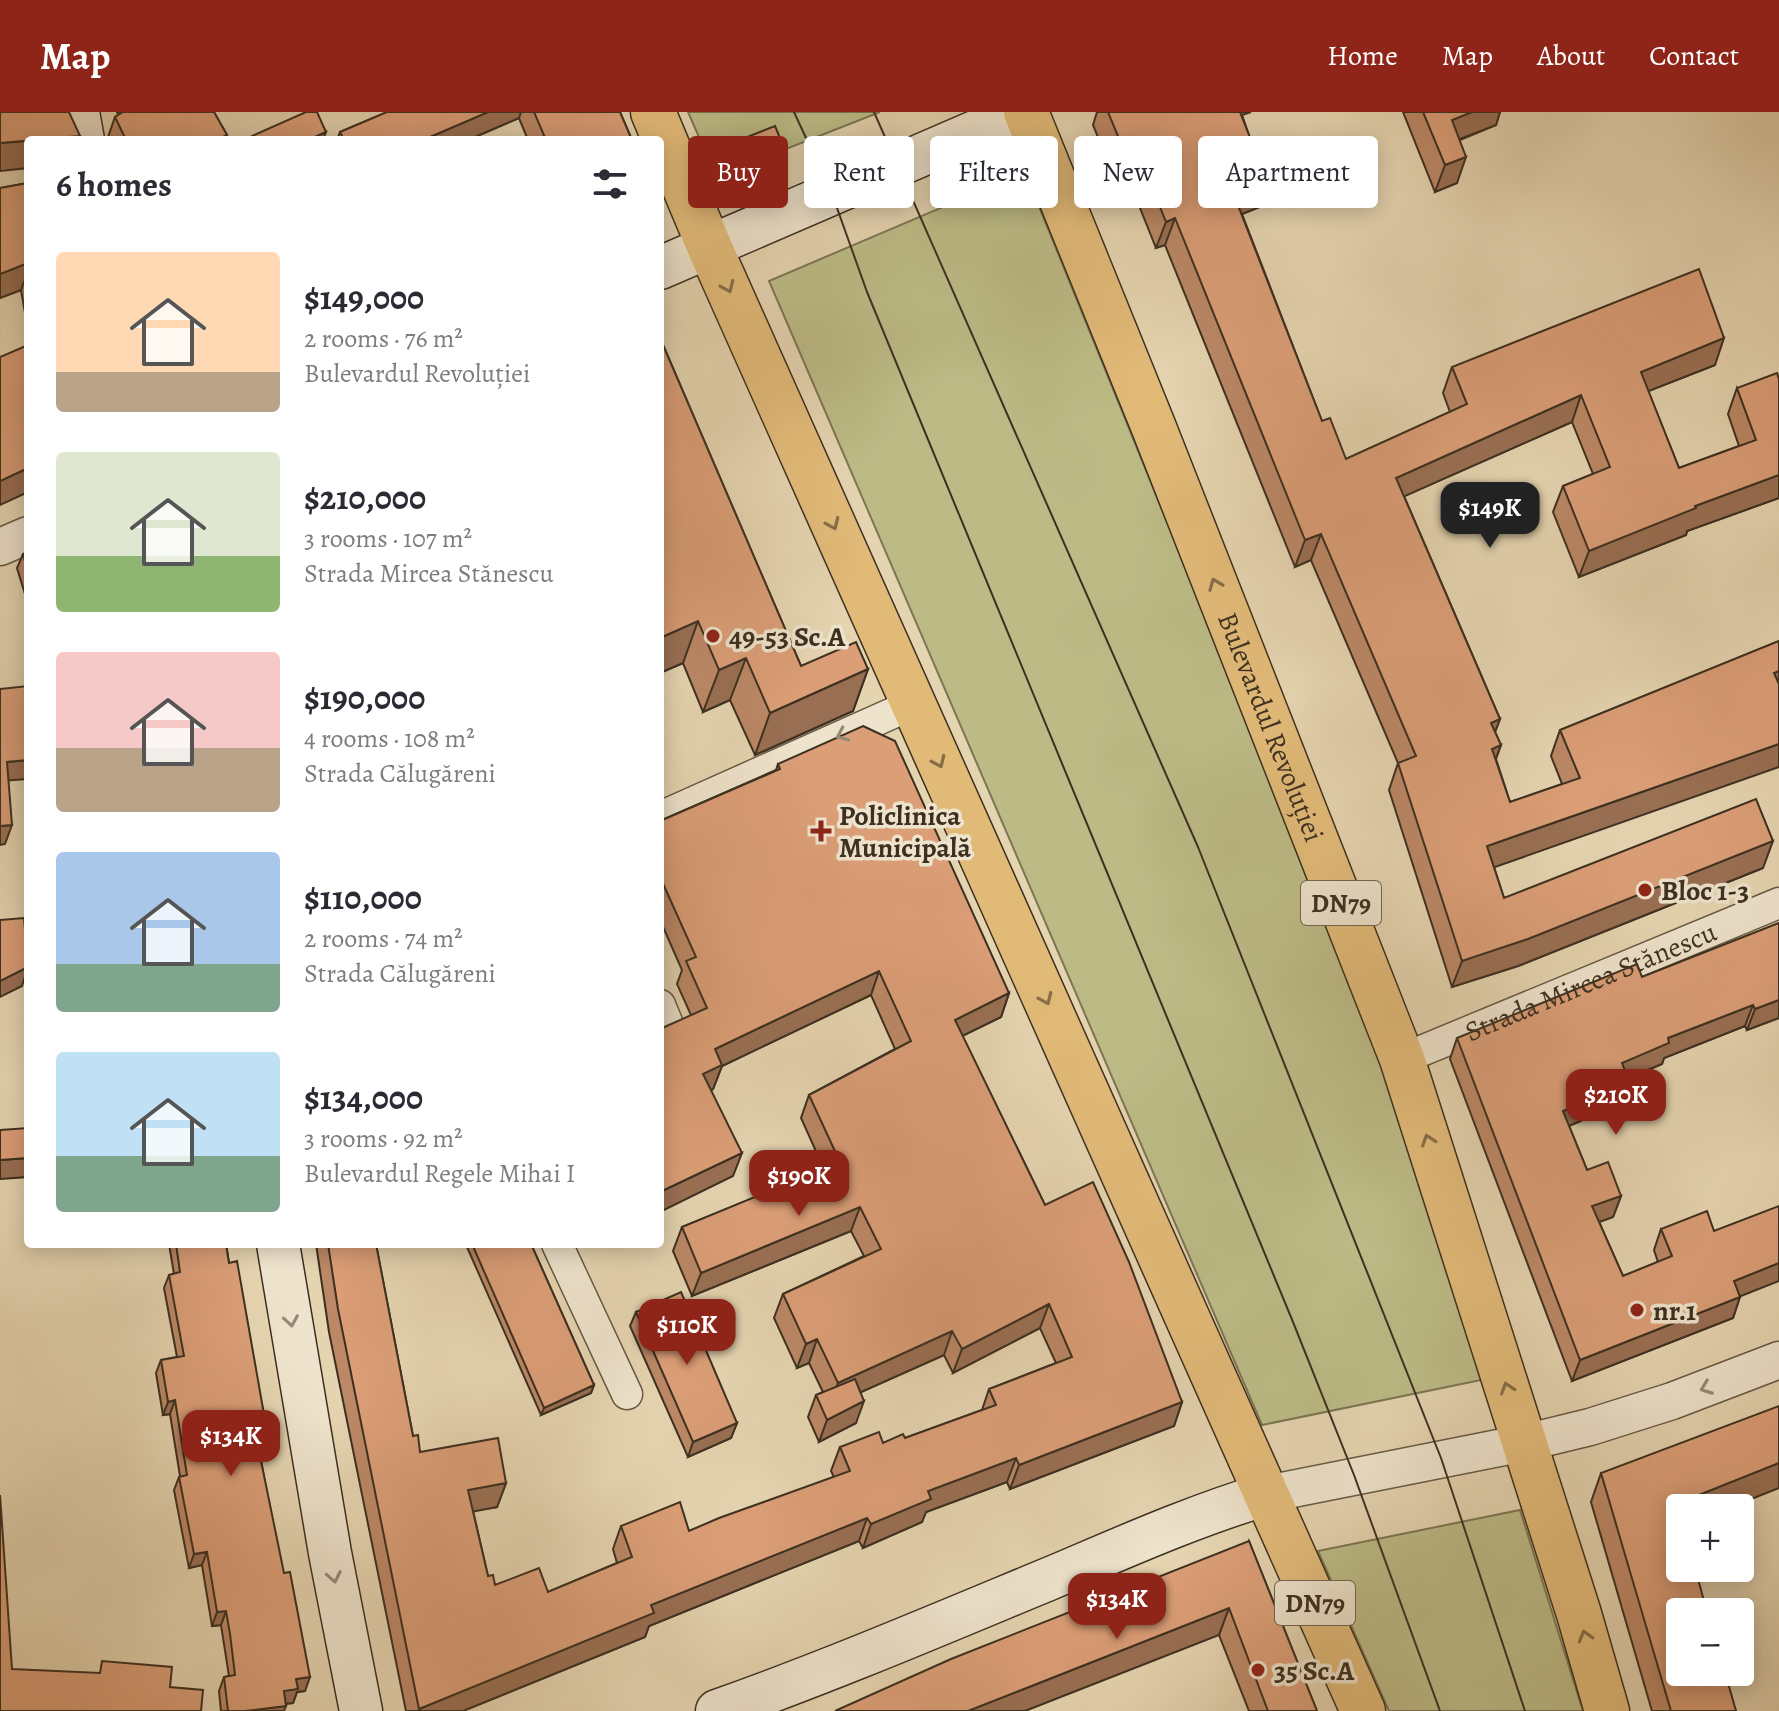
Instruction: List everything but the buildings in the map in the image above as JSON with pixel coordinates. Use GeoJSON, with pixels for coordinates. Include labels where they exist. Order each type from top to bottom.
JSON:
{"type":"FeatureCollection","features":[{"type":"Feature","properties":{"kind":"main road"},"geometry":{"type":"LineString","coordinates":[[78,112],[82,136]]}},
{"type":"Feature","properties":{"kind":"main road","name":"DN79"},"geometry":{"type":"LineString","coordinates":[[653,112],[663,136]]}},
{"type":"Feature","properties":{"kind":"main road","name":"Bulevardul Revoluției"},"geometry":{"type":"LineString","coordinates":[[664,266],[1024,112],[1160,443],[1402,1059],[1607,1711]]}},
{"type":"Feature","properties":{"kind":"main road","name":"DN79"},"geometry":{"type":"LineString","coordinates":[[664,138],[709,246],[1363,1711]]}},
{"type":"Feature","properties":{"kind":"main road"},"geometry":{"type":"LineString","coordinates":[[279,1248],[330,1553],[361,1711]]}},
{"type":"Feature","properties":{"kind":"main road"},"geometry":{"type":"LineString","coordinates":[[717,1711],[824,1673],[1221,1508],[1267,1494]]}},
{"type":"Feature","properties":{"kind":"street"},"geometry":{"type":"LineString","coordinates":[[0,547],[24,537]]}},
{"type":"Feature","properties":{"kind":"street"},"geometry":{"type":"LineString","coordinates":[[664,815],[913,704]]}},
{"type":"Feature","properties":{"kind":"street","name":"Strada Mircea Stănescu"},"geometry":{"type":"LineString","coordinates":[[1402,1059],[1779,903]]}},
{"type":"Feature","properties":{"kind":"street"},"geometry":{"type":"LineString","coordinates":[[559,1248],[627,1394]]}},
{"type":"Feature","properties":{"kind":"street"},"geometry":{"type":"LineString","coordinates":[[1267,1494],[1590,1427],[1672,1401],[1779,1360]]}},
{"type":"Feature","properties":{"kind":"shaded area"},"geometry":{"type":"Polygon","coordinates":[[[688,112],[880,112],[819,136],[804,136],[804,142],[788,148],[788,136],[775,136],[773,132],[763,136],[698,136],[688,112]]]}},
{"type":"Feature","properties":{"kind":"shaded area"},"geometry":{"type":"Polygon","coordinates":[[[940,208],[1040,208],[1379,1045],[1486,1379],[1262,1425],[769,281],[940,208]]]}},
{"type":"Feature","properties":{"kind":"shaded area"},"geometry":{"type":"Polygon","coordinates":[[[1520,1510],[1583,1711],[1389,1711],[1318,1551],[1520,1510]]]}},
{"type":"Feature","properties":{"kind":"tram line"},"geometry":{"type":"LineString","coordinates":[[794,112],[832,194],[867,292],[1293,1322],[1354,1475],[1440,1711]]}},
{"type":"Feature","properties":{"kind":"tram line"},"geometry":{"type":"LineString","coordinates":[[874,112],[1198,847],[1441,1458],[1525,1711]]}},
{"type":"Feature","properties":{"kind":"place","name":"49-53 Sc.A"},"geometry":{"type":"Point","coordinates":[713,636]}},
{"type":"Feature","properties":{"kind":"place","name":"Policlinica Municipală"},"geometry":{"type":"Point","coordinates":[821,831]}},
{"type":"Feature","properties":{"kind":"place","name":"Bloc 1-3"},"geometry":{"type":"Point","coordinates":[1645,890]}},
{"type":"Feature","properties":{"kind":"place","name":"nr.1"},"geometry":{"type":"Point","coordinates":[1637,1310]}},
{"type":"Feature","properties":{"kind":"place","name":"35 Sc.A"},"geometry":{"type":"Point","coordinates":[1258,1670]}}]}
